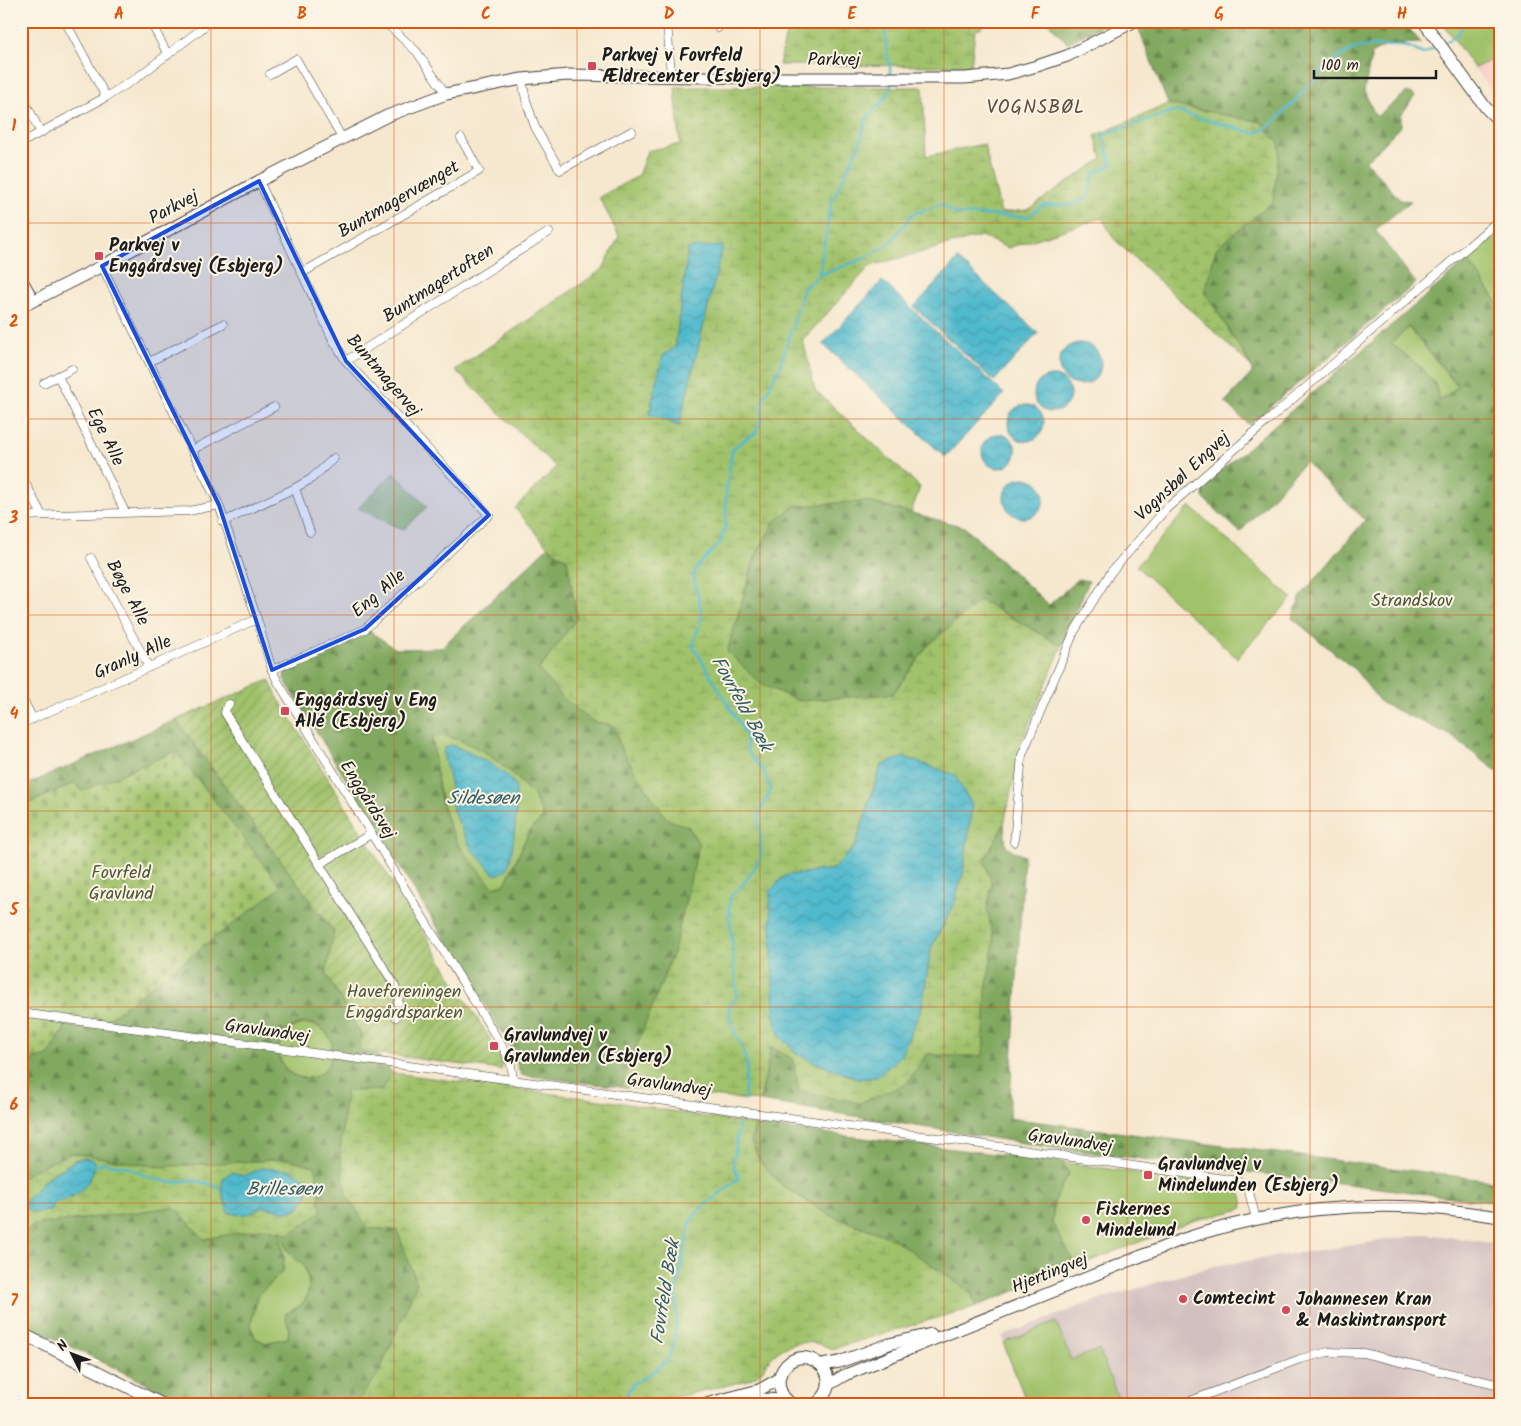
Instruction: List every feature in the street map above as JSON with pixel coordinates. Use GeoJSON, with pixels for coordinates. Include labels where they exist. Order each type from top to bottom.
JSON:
{"type":"FeatureCollection","features":[{"type":"Feature","properties":{"kind":"street"},"geometry":{"type":"LineString","coordinates":[[65,21],[106,97]]}},
{"type":"Feature","properties":{"kind":"street"},"geometry":{"type":"LineString","coordinates":[[150,21],[168,55]]}},
{"type":"Feature","properties":{"kind":"street"},"geometry":{"type":"LineString","coordinates":[[21,143],[42,133],[135,79],[210,21]]}},
{"type":"Feature","properties":{"kind":"street"},"geometry":{"type":"LineString","coordinates":[[384,21],[417,52],[446,94]]}},
{"type":"Feature","properties":{"kind":"street"},"geometry":{"type":"LineString","coordinates":[[667,21],[671,76]]}},
{"type":"Feature","properties":{"kind":"street","name":"Parkvej"},"geometry":{"type":"LineString","coordinates":[[21,307],[342,138],[386,116],[446,94],[522,79],[568,75],[965,78],[1008,74],[1069,55],[1135,21]]}},
{"type":"Feature","properties":{"kind":"street"},"geometry":{"type":"LineString","coordinates":[[1423,21],[1486,108],[1500,122]]}},
{"type":"Feature","properties":{"kind":"street"},"geometry":{"type":"LineString","coordinates":[[270,74],[296,59],[342,138]]}},
{"type":"Feature","properties":{"kind":"street"},"geometry":{"type":"LineString","coordinates":[[522,79],[526,100],[535,127],[560,170],[632,131]]}},
{"type":"Feature","properties":{"kind":"street"},"geometry":{"type":"LineString","coordinates":[[21,94],[42,133]]}},
{"type":"Feature","properties":{"kind":"street","name":"Buntmagervænget"},"geometry":{"type":"LineString","coordinates":[[302,273],[479,172],[461,138]]}},
{"type":"Feature","properties":{"kind":"street","name":"Buntmagervej"},"geometry":{"type":"LineString","coordinates":[[260,181],[333,340],[346,361],[489,516]]}},
{"type":"Feature","properties":{"kind":"street","name":"Vognsbøl Engvej"},"geometry":{"type":"LineString","coordinates":[[1014,842],[1022,755],[1074,632],[1111,572],[1166,509],[1500,219]]}},
{"type":"Feature","properties":{"kind":"street","name":"Buntmagertoften"},"geometry":{"type":"LineString","coordinates":[[346,361],[549,232]]}},
{"type":"Feature","properties":{"kind":"street","name":"Enggårdsvej"},"geometry":{"type":"LineString","coordinates":[[102,266],[219,505],[272,670],[278,682],[505,1051],[511,1065],[513,1080]]}},
{"type":"Feature","properties":{"kind":"street"},"geometry":{"type":"LineString","coordinates":[[21,279],[33,300]]}},
{"type":"Feature","properties":{"kind":"street"},"geometry":{"type":"LineString","coordinates":[[149,362],[223,324]]}},
{"type":"Feature","properties":{"kind":"street"},"geometry":{"type":"LineString","coordinates":[[44,383],[72,369]]}},
{"type":"Feature","properties":{"kind":"street","name":"Ege Alle"},"geometry":{"type":"LineString","coordinates":[[58,376],[125,512]]}},
{"type":"Feature","properties":{"kind":"street"},"geometry":{"type":"LineString","coordinates":[[192,450],[274,406]]}},
{"type":"Feature","properties":{"kind":"street"},"geometry":{"type":"LineString","coordinates":[[223,522],[311,479],[334,458]]}},
{"type":"Feature","properties":{"kind":"street"},"geometry":{"type":"LineString","coordinates":[[21,475],[42,515]]}},
{"type":"Feature","properties":{"kind":"street"},"geometry":{"type":"LineString","coordinates":[[295,488],[310,532]]}},
{"type":"Feature","properties":{"kind":"street"},"geometry":{"type":"LineString","coordinates":[[21,516],[189,511],[219,505]]}},
{"type":"Feature","properties":{"kind":"street","name":"Eng Alle"},"geometry":{"type":"LineString","coordinates":[[272,670],[365,629],[489,516]]}},
{"type":"Feature","properties":{"kind":"street","name":"Bøge Alle"},"geometry":{"type":"LineString","coordinates":[[91,558],[149,667]]}},
{"type":"Feature","properties":{"kind":"street","name":"Granly Alle"},"geometry":{"type":"LineString","coordinates":[[21,724],[257,620]]}},
{"type":"Feature","properties":{"kind":"street"},"geometry":{"type":"LineString","coordinates":[[21,696],[33,719]]}},
{"type":"Feature","properties":{"kind":"street"},"geometry":{"type":"LineString","coordinates":[[229,704],[225,713],[394,984],[399,996],[396,1017]]}},
{"type":"Feature","properties":{"kind":"street"},"geometry":{"type":"LineString","coordinates":[[320,864],[371,834]]}},
{"type":"Feature","properties":{"kind":"street","name":"Gravlundvej"},"geometry":{"type":"LineString","coordinates":[[21,1013],[1239,1181],[1248,1188],[1256,1219]]}},
{"type":"Feature","properties":{"kind":"street","name":"Hjertingvej"},"geometry":{"type":"LineString","coordinates":[[828,1385],[845,1375],[1182,1240],[1256,1219],[1297,1212],[1381,1206],[1418,1207],[1500,1216]]}},
{"type":"Feature","properties":{"kind":"street","name":"Hjertingvej"},"geometry":{"type":"LineString","coordinates":[[822,1365],[839,1362],[889,1344],[966,1326]]}},
{"type":"Feature","properties":{"kind":"street"},"geometry":{"type":"LineString","coordinates":[[21,1333],[164,1405]]}},
{"type":"Feature","properties":{"kind":"street"},"geometry":{"type":"LineString","coordinates":[[1180,1405],[1292,1362],[1328,1352],[1363,1353],[1500,1385]]}},
{"type":"Feature","properties":{"kind":"street"},"geometry":{"type":"LineString","coordinates":[[789,1402],[779,1387],[781,1372],[792,1360],[808,1358],[816,1360],[826,1371],[828,1385],[826,1393],[819,1403]]}},
{"type":"Feature","properties":{"kind":"street"},"geometry":{"type":"LineString","coordinates":[[702,1405],[759,1390],[779,1379]]}},
{"type":"Feature","properties":{"kind":"street"},"geometry":{"type":"LineString","coordinates":[[743,1405],[762,1400],[789,1402]]}},
{"type":"Feature","properties":{"kind":"highlighted area"},"geometry":{"type":"Polygon","coordinates":[[[259,181],[346,361],[489,515],[365,629],[272,670],[219,505],[102,266],[259,181]]]}},
{"type":"Feature","properties":{"kind":"shaded area"},"geometry":{"type":"Polygon","coordinates":[[[1500,56],[1500,101],[1474,68],[1500,56]]]}},
{"type":"Feature","properties":{"kind":"shaded area"},"geometry":{"type":"Polygon","coordinates":[[[1427,1234],[1500,1244],[1500,1405],[1026,1405],[1002,1336],[1097,1300],[1213,1266],[1427,1234]]]}},
{"type":"Feature","properties":{"kind":"green space"},"geometry":{"type":"Polygon","coordinates":[[[789,21],[991,21],[975,31],[971,66],[779,65],[789,21]]]}},
{"type":"Feature","properties":{"kind":"green space"},"geometry":{"type":"Polygon","coordinates":[[[1047,21],[1111,21],[1067,43],[1047,21]]]}},
{"type":"Feature","properties":{"kind":"green space"},"geometry":{"type":"Polygon","coordinates":[[[1157,21],[1403,21],[1421,43],[1390,44],[1372,53],[1364,91],[1376,117],[1407,92],[1415,96],[1401,115],[1401,126],[1366,161],[1400,200],[1411,201],[1375,230],[1416,283],[1249,425],[1225,402],[1252,373],[1251,366],[1205,292],[1216,248],[1273,202],[1260,122],[1168,104],[1139,30],[1157,21]]]}},
{"type":"Feature","properties":{"kind":"green space"},"geometry":{"type":"Polygon","coordinates":[[[1441,21],[1500,21],[1500,56],[1474,68],[1441,21]]]}},
{"type":"Feature","properties":{"kind":"green space"},"geometry":{"type":"Polygon","coordinates":[[[675,87],[923,87],[926,156],[984,144],[1001,213],[1027,210],[1102,159],[1095,136],[1168,104],[1261,122],[1280,145],[1273,202],[1216,248],[1205,292],[1251,366],[1115,240],[1102,218],[1008,248],[981,236],[870,266],[803,340],[815,390],[920,487],[911,513],[866,501],[794,506],[774,522],[755,557],[727,651],[761,684],[798,701],[893,694],[927,647],[980,600],[1062,646],[1022,741],[1004,824],[984,860],[992,884],[987,909],[994,942],[986,990],[983,1056],[927,1054],[906,1084],[860,1103],[799,1091],[793,1059],[771,1047],[760,1101],[621,1087],[674,950],[699,844],[688,826],[668,820],[621,749],[615,726],[592,721],[563,698],[539,670],[577,618],[567,559],[548,547],[515,508],[556,467],[455,370],[603,269],[619,236],[599,197],[638,176],[647,151],[680,144],[675,87]],[[881,765],[855,846],[833,869],[784,876],[780,1037],[795,1052],[811,1061],[859,1079],[900,1057],[922,1007],[931,948],[953,907],[881,765]]]}},
{"type":"Feature","properties":{"kind":"green space"},"geometry":{"type":"Polygon","coordinates":[[[1500,233],[1500,306],[1468,260],[1500,233]]]}},
{"type":"Feature","properties":{"kind":"green space","name":"Strandskov"},"geometry":{"type":"Polygon","coordinates":[[[1468,260],[1500,306],[1500,774],[1450,735],[1381,703],[1355,670],[1292,618],[1301,596],[1365,520],[1305,462],[1240,532],[1203,498],[1203,486],[1468,260]],[[1409,327],[1391,343],[1421,367],[1435,384],[1440,401],[1458,386],[1409,327]]]}},
{"type":"Feature","properties":{"kind":"green space"},"geometry":{"type":"Polygon","coordinates":[[[1408,327],[1458,387],[1439,402],[1391,343],[1408,327]]]}},
{"type":"Feature","properties":{"kind":"green space"},"geometry":{"type":"Polygon","coordinates":[[[394,473],[427,507],[403,530],[358,508],[394,473]]]}},
{"type":"Feature","properties":{"kind":"green space"},"geometry":{"type":"Polygon","coordinates":[[[866,501],[965,527],[1049,605],[1078,579],[1089,581],[1062,646],[980,600],[927,647],[893,694],[798,701],[761,684],[727,651],[755,557],[774,522],[794,506],[866,501]]]}},
{"type":"Feature","properties":{"kind":"green space"},"geometry":{"type":"Polygon","coordinates":[[[1190,506],[1292,598],[1237,658],[1136,566],[1190,506]]]}},
{"type":"Feature","properties":{"kind":"green space"},"geometry":{"type":"Polygon","coordinates":[[[548,547],[567,559],[577,618],[539,670],[563,698],[592,721],[615,725],[621,749],[668,819],[688,826],[699,844],[674,950],[621,1087],[521,1075],[508,1042],[284,679],[285,668],[369,631],[396,649],[441,648],[548,547]],[[446,736],[432,737],[438,783],[446,817],[458,844],[493,887],[505,884],[530,830],[543,817],[534,796],[513,774],[485,752],[460,740],[446,736]]]}},
{"type":"Feature","properties":{"kind":"green space","name":"Haveforeningen Enggårdsparken"},"geometry":{"type":"Polygon","coordinates":[[[269,680],[278,698],[495,1047],[503,1063],[501,1070],[359,1051],[362,1036],[326,974],[334,932],[176,720],[269,680]]]}},
{"type":"Feature","properties":{"kind":"green space"},"geometry":{"type":"Polygon","coordinates":[[[176,720],[334,932],[326,974],[362,1037],[393,1073],[382,1090],[368,1228],[397,1230],[417,1283],[379,1373],[355,1405],[190,1405],[21,1322],[21,1235],[34,1225],[174,1207],[204,1239],[266,1228],[289,1234],[288,1159],[158,1167],[72,1153],[21,1179],[21,1061],[48,1056],[66,1026],[176,751],[82,791],[74,783],[21,807],[21,787],[176,720]],[[304,1023],[294,1026],[285,1033],[280,1042],[279,1058],[288,1072],[298,1077],[310,1078],[326,1068],[331,1059],[332,1049],[330,1039],[325,1031],[315,1025],[304,1023]],[[281,1239],[284,1258],[283,1271],[258,1295],[251,1324],[255,1338],[265,1343],[288,1338],[289,1328],[285,1314],[300,1305],[308,1294],[308,1279],[303,1263],[292,1256],[284,1239],[281,1239]]]}},
{"type":"Feature","properties":{"kind":"green space","name":"Sildesøen"},"geometry":{"type":"Polygon","coordinates":[[[446,736],[460,740],[485,752],[513,774],[534,796],[544,817],[530,830],[505,884],[493,887],[464,852],[450,828],[440,795],[432,737],[446,736]]]}},
{"type":"Feature","properties":{"kind":"green space","name":"Fovrfeld Gravlund"},"geometry":{"type":"Polygon","coordinates":[[[176,751],[281,887],[94,1030],[66,1026],[48,1056],[23,1062],[21,1061],[21,807],[75,783],[82,791],[176,751]]]}},
{"type":"Feature","properties":{"kind":"green space"},"geometry":{"type":"Polygon","coordinates":[[[1004,824],[1006,847],[1024,856],[1009,1118],[1500,1182],[1500,1203],[1054,1148],[760,1101],[771,1047],[793,1059],[906,1084],[927,1054],[950,1056],[986,990],[994,942],[987,909],[992,884],[984,860],[1004,824]]]}},
{"type":"Feature","properties":{"kind":"green space"},"geometry":{"type":"Polygon","coordinates":[[[301,1024],[311,1024],[321,1028],[329,1036],[333,1051],[329,1066],[321,1074],[311,1078],[301,1078],[291,1074],[283,1066],[279,1056],[279,1046],[283,1036],[291,1028],[301,1024]]]}},
{"type":"Feature","properties":{"kind":"green space"},"geometry":{"type":"Polygon","coordinates":[[[393,1073],[616,1102],[755,1125],[751,1142],[762,1165],[783,1186],[829,1215],[894,1239],[970,1292],[977,1306],[832,1349],[816,1343],[792,1345],[771,1358],[759,1374],[745,1381],[642,1405],[355,1405],[379,1373],[417,1283],[397,1230],[368,1228],[346,1194],[340,1154],[346,1091],[382,1090],[393,1073]]]}},
{"type":"Feature","properties":{"kind":"green space"},"geometry":{"type":"Polygon","coordinates":[[[755,1125],[1062,1162],[1069,1174],[1054,1203],[1052,1223],[1075,1267],[977,1306],[970,1292],[894,1239],[829,1215],[783,1186],[762,1165],[751,1142],[755,1125]]]}},
{"type":"Feature","properties":{"kind":"green space"},"geometry":{"type":"Polygon","coordinates":[[[72,1153],[158,1167],[288,1159],[316,1167],[321,1212],[289,1234],[266,1228],[204,1239],[174,1207],[34,1225],[21,1235],[21,1179],[32,1171],[72,1153]],[[74,1160],[45,1179],[22,1206],[55,1202],[73,1197],[74,1160]]]}},
{"type":"Feature","properties":{"kind":"green space"},"geometry":{"type":"Polygon","coordinates":[[[1062,1162],[1231,1187],[1241,1195],[1243,1205],[1242,1209],[1196,1220],[1075,1267],[1052,1223],[1054,1203],[1069,1174],[1062,1162]]]}},
{"type":"Feature","properties":{"kind":"green space"},"geometry":{"type":"Polygon","coordinates":[[[281,1239],[285,1239],[287,1250],[303,1263],[309,1290],[306,1299],[300,1306],[285,1314],[289,1329],[288,1338],[265,1343],[255,1338],[251,1324],[258,1295],[283,1271],[284,1258],[281,1239]]]}},
{"type":"Feature","properties":{"kind":"green space"},"geometry":{"type":"Polygon","coordinates":[[[1056,1322],[1071,1360],[1099,1350],[1121,1405],[1028,1405],[1003,1343],[1056,1322]]]}},
{"type":"Feature","properties":{"kind":"water"},"geometry":{"type":"Polygon","coordinates":[[[723,246],[679,426],[649,414],[663,355],[675,348],[688,248],[723,246]]]}},
{"type":"Feature","properties":{"kind":"water"},"geometry":{"type":"Polygon","coordinates":[[[958,259],[1038,333],[994,381],[914,307],[958,259]]]}},
{"type":"Feature","properties":{"kind":"water"},"geometry":{"type":"Polygon","coordinates":[[[882,281],[1004,394],[945,457],[823,344],[882,281]]]}},
{"type":"Feature","properties":{"kind":"water"},"geometry":{"type":"Polygon","coordinates":[[[1080,343],[1095,349],[1101,364],[1095,379],[1080,385],[1065,379],[1059,364],[1065,349],[1080,343]]]}},
{"type":"Feature","properties":{"kind":"water"},"geometry":{"type":"Polygon","coordinates":[[[1052,376],[1064,382],[1070,394],[1064,406],[1052,412],[1040,406],[1034,394],[1040,382],[1052,376]]]}},
{"type":"Feature","properties":{"kind":"water"},"geometry":{"type":"Polygon","coordinates":[[[1026,405],[1039,410],[1044,423],[1039,436],[1026,441],[1013,436],[1008,423],[1013,410],[1026,405]]]}},
{"type":"Feature","properties":{"kind":"water"},"geometry":{"type":"Polygon","coordinates":[[[999,434],[1006,435],[1011,439],[1015,444],[1015,458],[1011,463],[1006,467],[999,468],[992,467],[987,463],[983,458],[982,451],[983,444],[987,439],[992,435],[999,434]]]}},
{"type":"Feature","properties":{"kind":"water"},"geometry":{"type":"Polygon","coordinates":[[[1028,478],[1035,481],[1041,487],[1044,498],[1043,506],[1035,515],[1028,518],[1020,518],[1013,515],[1005,506],[1004,494],[1007,487],[1016,479],[1028,478]]]}},
{"type":"Feature","properties":{"kind":"water","name":"Sildesøen"},"geometry":{"type":"Polygon","coordinates":[[[450,745],[496,767],[515,786],[516,814],[510,861],[505,870],[495,875],[471,848],[453,811],[450,783],[443,753],[445,748],[450,745]]]}},
{"type":"Feature","properties":{"kind":"water"},"geometry":{"type":"Polygon","coordinates":[[[904,757],[955,775],[972,806],[963,874],[953,907],[931,948],[922,1007],[900,1057],[877,1077],[859,1079],[811,1061],[795,1052],[780,1037],[774,1018],[770,891],[784,876],[833,869],[855,847],[881,765],[904,757]]]}},
{"type":"Feature","properties":{"kind":"water"},"geometry":{"type":"Polygon","coordinates":[[[84,1158],[94,1160],[93,1171],[88,1182],[76,1195],[55,1202],[51,1210],[34,1213],[21,1206],[53,1173],[63,1169],[74,1160],[84,1158]]]}},
{"type":"Feature","properties":{"kind":"water","name":"Brillesøen"},"geometry":{"type":"Polygon","coordinates":[[[261,1168],[290,1170],[307,1179],[307,1197],[298,1208],[290,1212],[262,1207],[254,1212],[245,1214],[227,1211],[222,1191],[223,1178],[232,1172],[244,1176],[261,1168]]]}},
{"type":"Feature","properties":{"kind":"waterway"},"geometry":{"type":"LineString","coordinates":[[885,21],[890,75]]}},
{"type":"Feature","properties":{"kind":"waterway"},"geometry":{"type":"LineString","coordinates":[[1444,43],[1457,35],[1465,21]]}},
{"type":"Feature","properties":{"kind":"waterway"},"geometry":{"type":"LineString","coordinates":[[819,275],[863,259],[888,245],[913,214],[942,204],[955,214],[1027,217],[1044,205],[1073,205],[1088,197],[1094,173],[1112,165],[1102,135],[1174,111],[1254,133],[1258,132],[1268,127],[1279,117],[1334,61],[1354,49],[1372,46],[1404,46],[1423,54],[1437,47]]}},
{"type":"Feature","properties":{"kind":"waterway","name":"Fovrfeld Bæk"},"geometry":{"type":"LineString","coordinates":[[744,1100],[747,1064],[742,1047],[730,1022],[729,1008],[737,996],[729,909],[731,896],[745,882],[761,858],[758,816],[771,789],[764,772],[748,752],[745,733],[693,646],[702,615],[693,575],[697,567],[720,543],[726,525],[726,495],[732,450],[746,438],[755,434],[762,419],[762,402],[781,364],[804,288],[819,275],[831,203],[860,143],[867,117],[884,100],[891,88],[891,80]]}},
{"type":"Feature","properties":{"kind":"waterway","name":"Fovrfeld Bæk"},"geometry":{"type":"LineString","coordinates":[[625,1405],[627,1394],[633,1384],[656,1370],[668,1359],[673,1347],[677,1320],[676,1294],[691,1220],[700,1209],[739,1178],[733,1165],[739,1125]]}},
{"type":"Feature","properties":{"kind":"waterway"},"geometry":{"type":"LineString","coordinates":[[95,1166],[103,1163],[128,1167],[148,1177],[173,1183],[190,1180],[207,1183]]}},
{"type":"Feature","properties":{"kind":"waterway"},"geometry":{"type":"LineString","coordinates":[[208,1183],[221,1189]]}},
{"type":"Feature","properties":{"kind":"place","name":"Parkvej v Fovrfeld Ældrecenter (Esbjerg)"},"geometry":{"type":"Point","coordinates":[592,66]}},
{"type":"Feature","properties":{"kind":"place","name":"Parkvej v Enggårdsvej (Esbjerg)"},"geometry":{"type":"Point","coordinates":[99,256]}},
{"type":"Feature","properties":{"kind":"place","name":"Enggårdsvej v Eng Allé (Esbjerg)"},"geometry":{"type":"Point","coordinates":[285,711]}},
{"type":"Feature","properties":{"kind":"place","name":"Gravlundvej v Gravlunden (Esbjerg)"},"geometry":{"type":"Point","coordinates":[494,1046]}},
{"type":"Feature","properties":{"kind":"place","name":"Gravlundvej v Mindelunden (Esbjerg)"},"geometry":{"type":"Point","coordinates":[1148,1175]}},
{"type":"Feature","properties":{"kind":"place","name":"Fiskernes Mindelund"},"geometry":{"type":"Point","coordinates":[1086,1220]}},
{"type":"Feature","properties":{"kind":"place","name":"Comtecint"},"geometry":{"type":"Point","coordinates":[1183,1299]}},
{"type":"Feature","properties":{"kind":"place","name":"Johannesen Kran & Maskintransport"},"geometry":{"type":"Point","coordinates":[1286,1310]}},
{"type":"Feature","properties":{"kind":"district","name":"VOGNSBØL"},"geometry":{"type":"Point","coordinates":[1036,108]}}]}
